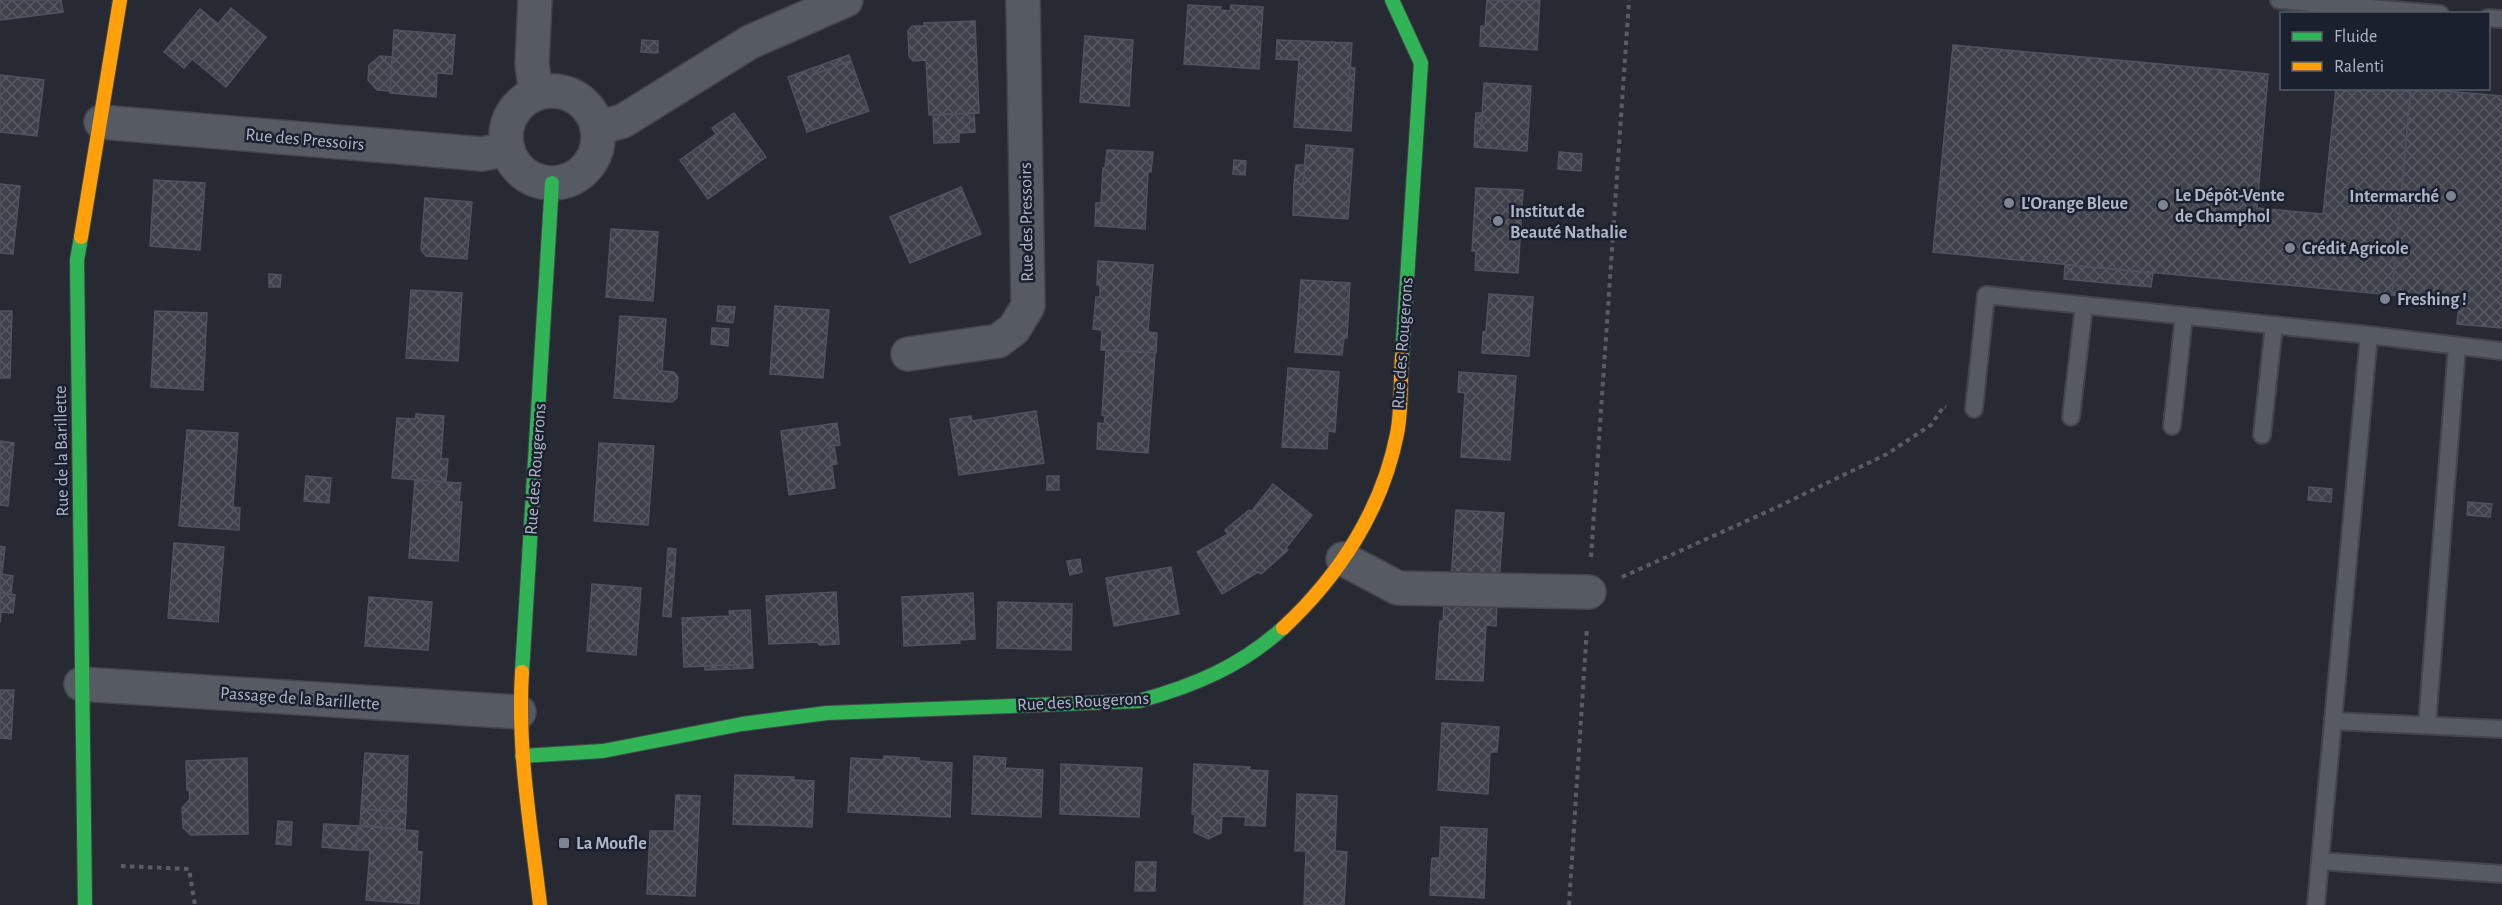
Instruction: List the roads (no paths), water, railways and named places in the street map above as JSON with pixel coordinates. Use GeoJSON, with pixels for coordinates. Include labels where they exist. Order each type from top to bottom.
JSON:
{"type":"FeatureCollection","features":[{"type":"Feature","properties":{"kind":"street","name":"Rue de la Barillette"},"geometry":{"type":"LineString","coordinates":[[85,905],[77,260],[120,0]]}},
{"type":"Feature","properties":{"kind":"street"},"geometry":{"type":"LineString","coordinates":[[535,0],[532,64],[536,94]]}},
{"type":"Feature","properties":{"kind":"street"},"geometry":{"type":"LineString","coordinates":[[597,128],[623,121],[750,42],[846,0]]}},
{"type":"Feature","properties":{"kind":"street","name":"Rue des Pressoirs"},"geometry":{"type":"LineString","coordinates":[[908,354],[998,341],[1014,329],[1028,306],[1023,0]]}},
{"type":"Feature","properties":{"kind":"street","name":"Rue des Rougerons"},"geometry":{"type":"LineString","coordinates":[[522,756],[603,752],[742,724],[827,713],[1038,704],[1123,703],[1156,698],[1192,686],[1253,654],[1303,610],[1343,559],[1364,526],[1383,489],[1392,462],[1397,433],[1421,63],[1392,0]]}},
{"type":"Feature","properties":{"kind":"street"},"geometry":{"type":"LineString","coordinates":[[557,91],[571,95],[584,104],[594,116],[597,128],[597,147],[592,162],[581,173],[567,181],[552,183],[536,181],[523,173],[513,162],[508,148],[506,134],[509,120],[517,107],[528,97],[536,94],[557,91]]}},
{"type":"Feature","properties":{"kind":"street","name":"Rue des Pressoirs"},"geometry":{"type":"LineString","coordinates":[[101,122],[482,154],[508,148]]}},
{"type":"Feature","properties":{"kind":"street","name":"Rue des Rougerons"},"geometry":{"type":"LineString","coordinates":[[540,905],[519,712],[552,183]]}},
{"type":"Feature","properties":{"kind":"street"},"geometry":{"type":"LineString","coordinates":[[1343,559],[1398,588],[1589,592]]}},
{"type":"Feature","properties":{"kind":"street","name":"Passage de la Barillette"},"geometry":{"type":"LineString","coordinates":[[81,684],[519,712]]}},
{"type":"Feature","properties":{"kind":"lane"},"geometry":{"type":"LineString","coordinates":[[2279,0],[2417,12]]}},
{"type":"Feature","properties":{"kind":"lane"},"geometry":{"type":"LineString","coordinates":[[1974,409],[1986,295],[2502,351]]}},
{"type":"Feature","properties":{"kind":"lane"},"geometry":{"type":"LineString","coordinates":[[2071,417],[2084,306]]}},
{"type":"Feature","properties":{"kind":"lane"},"geometry":{"type":"LineString","coordinates":[[2172,426],[2184,316]]}},
{"type":"Feature","properties":{"kind":"lane"},"geometry":{"type":"LineString","coordinates":[[2262,435],[2274,325]]}},
{"type":"Feature","properties":{"kind":"lane"},"geometry":{"type":"LineString","coordinates":[[2316,905],[2369,336]]}},
{"type":"Feature","properties":{"kind":"lane"},"geometry":{"type":"LineString","coordinates":[[2427,725],[2457,346]]}},
{"type":"Feature","properties":{"kind":"lane"},"geometry":{"type":"LineString","coordinates":[[2333,721],[2502,729]]}},
{"type":"Feature","properties":{"kind":"lane"},"geometry":{"type":"LineString","coordinates":[[2320,861],[2502,874]]}},
{"type":"Feature","properties":{"kind":"place","name":"Intermarché"},"geometry":{"type":"Point","coordinates":[2451,196]}},
{"type":"Feature","properties":{"kind":"place","name":"L'Orange Bleue"},"geometry":{"type":"Point","coordinates":[2009,203]}},
{"type":"Feature","properties":{"kind":"place","name":"Le Dépôt-Vente de Champhol"},"geometry":{"type":"Point","coordinates":[2163,205]}},
{"type":"Feature","properties":{"kind":"place","name":"Institut de Beauté Nathalie"},"geometry":{"type":"Point","coordinates":[1498,221]}},
{"type":"Feature","properties":{"kind":"place","name":"Crédit Agricole"},"geometry":{"type":"Point","coordinates":[2290,248]}},
{"type":"Feature","properties":{"kind":"place","name":"Freshing !"},"geometry":{"type":"Point","coordinates":[2385,299]}},
{"type":"Feature","properties":{"kind":"place","name":"La Moufle"},"geometry":{"type":"Point","coordinates":[564,843]}}]}
